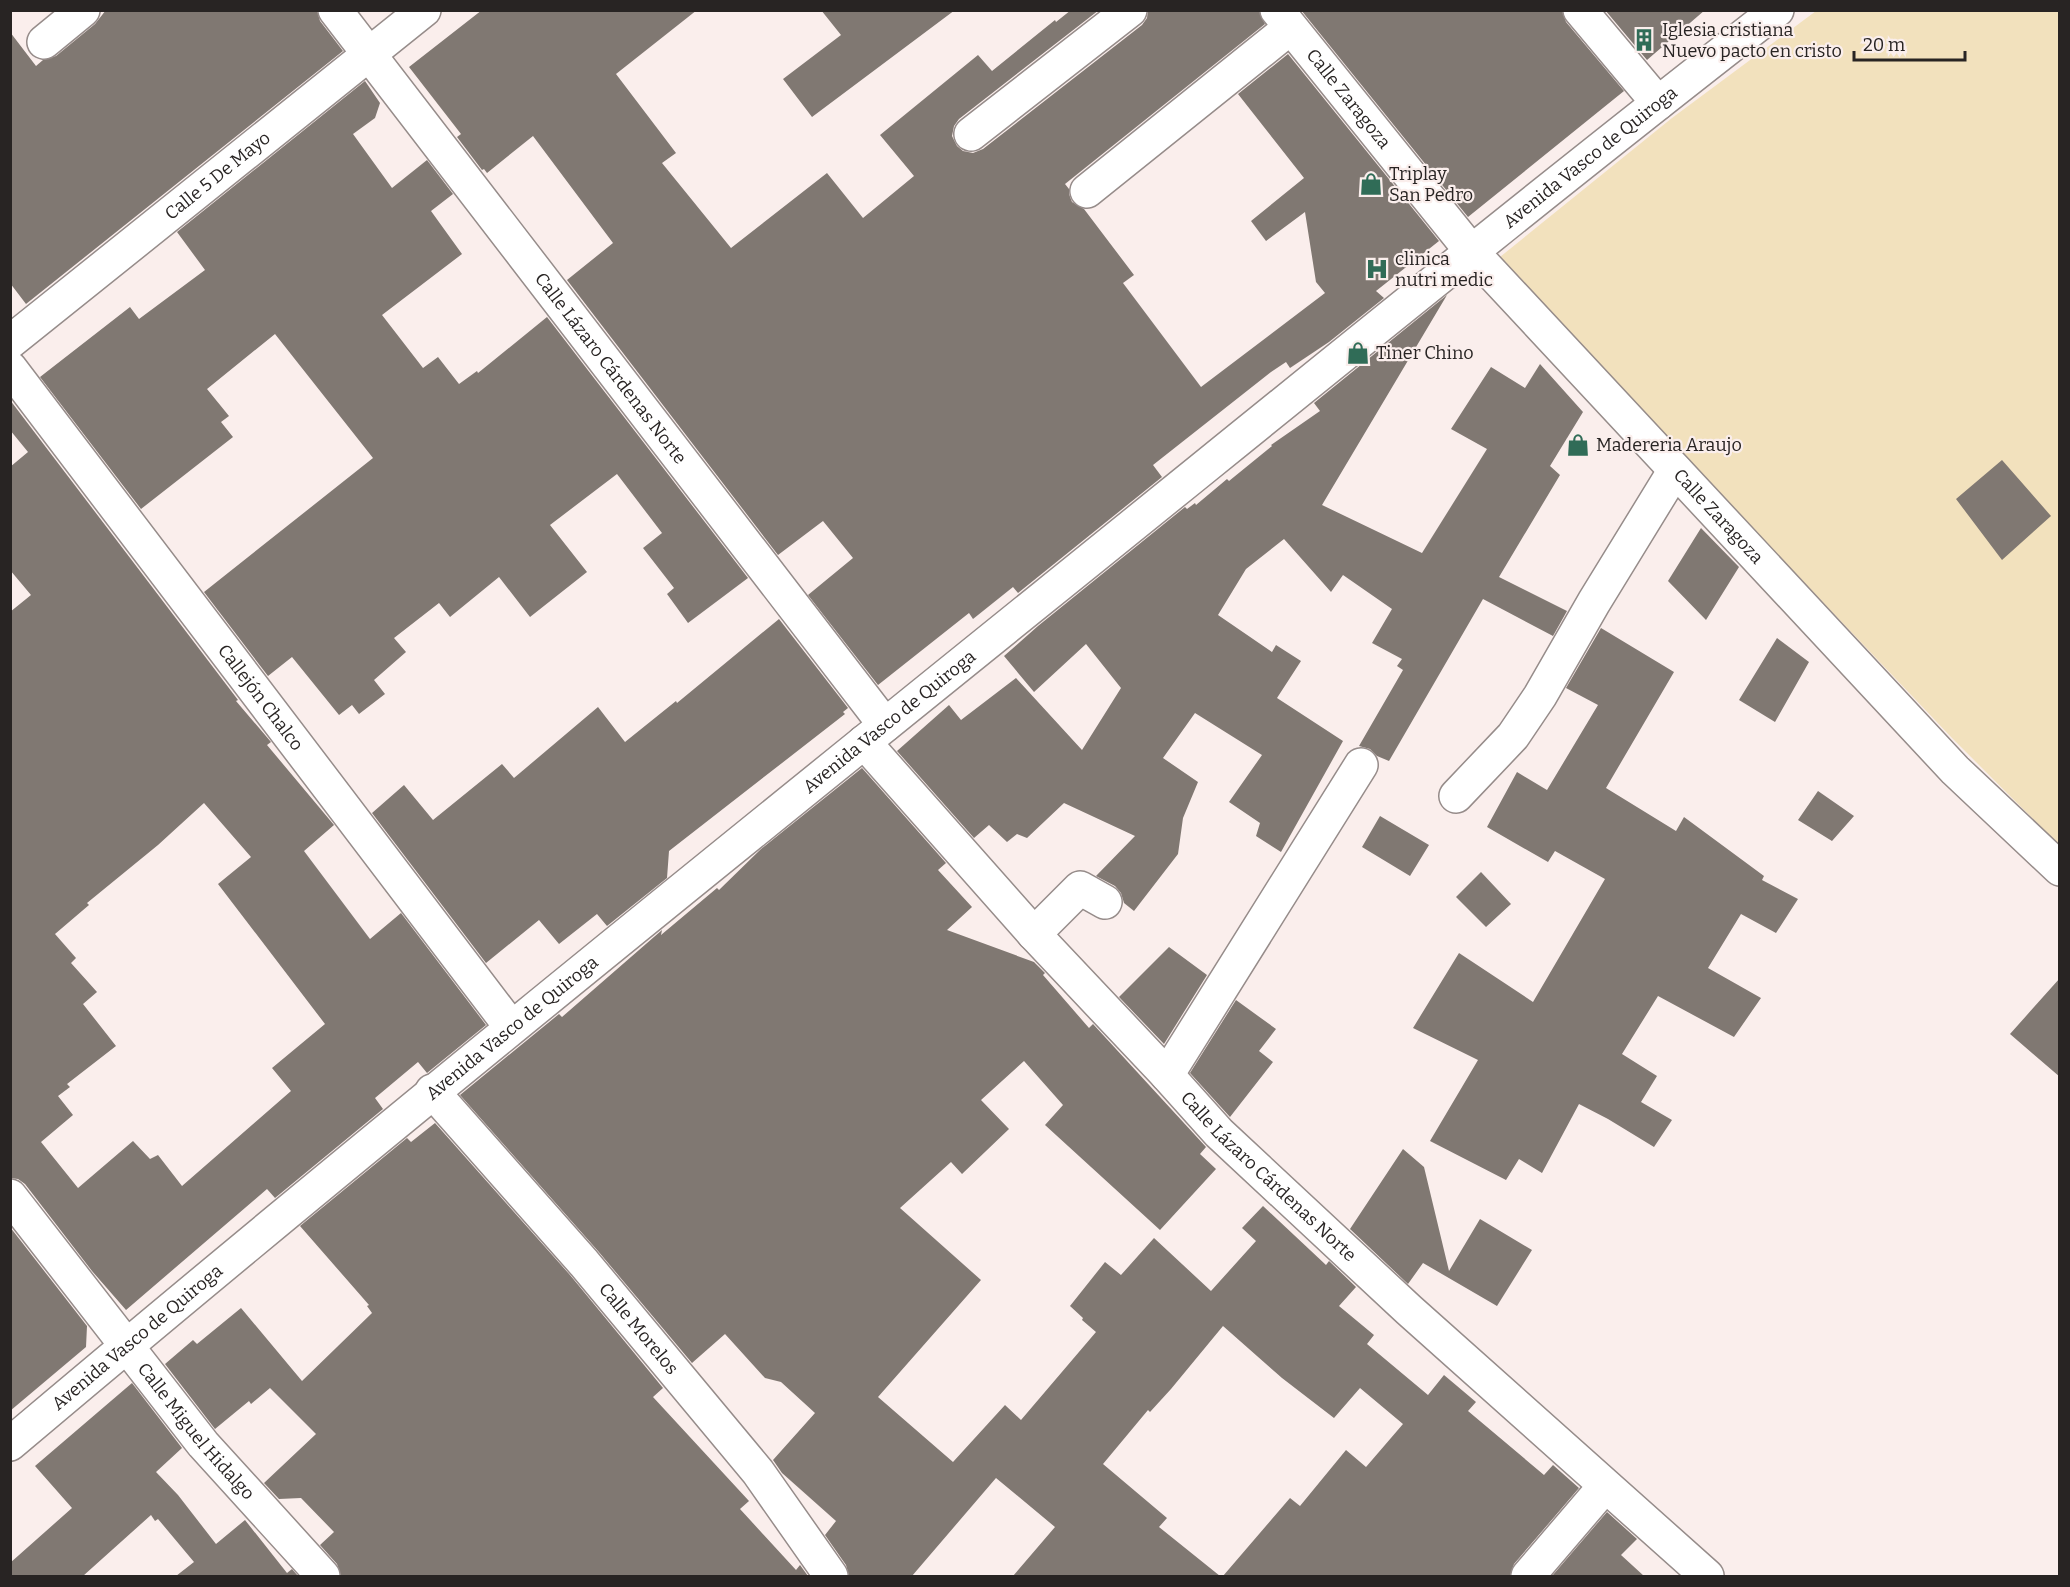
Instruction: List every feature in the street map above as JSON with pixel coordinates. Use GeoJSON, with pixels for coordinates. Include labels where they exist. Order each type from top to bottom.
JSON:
{"type":"FeatureCollection","features":[{"type":"Feature","properties":{"kind":"street"},"geometry":{"type":"LineString","coordinates":[[44,42],[83,10]]}},
{"type":"Feature","properties":{"kind":"street","name":"Calle Lázaro Cárdenas Norte"},"geometry":{"type":"LineString","coordinates":[[335,10],[874,734],[1034,934],[1219,1133],[1409,1310],[1707,1576]]}},
{"type":"Feature","properties":{"kind":"street","name":"Calle 5 De Mayo"},"geometry":{"type":"LineString","coordinates":[[10,342],[424,10]]}},
{"type":"Feature","properties":{"kind":"street"},"geometry":{"type":"LineString","coordinates":[[971,134],[1130,10]]}},
{"type":"Feature","properties":{"kind":"street"},"geometry":{"type":"LineString","coordinates":[[1580,10],[1658,103]]}},
{"type":"Feature","properties":{"kind":"street","name":"Avenida Vasco de Quiroga"},"geometry":{"type":"LineString","coordinates":[[10,1444],[511,1026],[1472,252],[1777,10]]}},
{"type":"Feature","properties":{"kind":"street"},"geometry":{"type":"LineString","coordinates":[[1087,191],[1284,19]]}},
{"type":"Feature","properties":{"kind":"street","name":"Calle Zaragoza"},"geometry":{"type":"LineString","coordinates":[[1284,19],[1472,252],[1955,770],[2060,869]]}},
{"type":"Feature","properties":{"kind":"street","name":"Callejón Chalco"},"geometry":{"type":"LineString","coordinates":[[10,368],[511,1026]]}},
{"type":"Feature","properties":{"kind":"street"},"geometry":{"type":"LineString","coordinates":[[1456,796],[1513,736],[1540,696],[1594,602],[1675,470]]}},
{"type":"Feature","properties":{"kind":"street"},"geometry":{"type":"LineString","coordinates":[[1167,1075],[1360,765]]}},
{"type":"Feature","properties":{"kind":"street"},"geometry":{"type":"LineString","coordinates":[[1034,934],[1080,888],[1105,902]]}},
{"type":"Feature","properties":{"kind":"street","name":"Calle Morelos"},"geometry":{"type":"LineString","coordinates":[[432,1091],[584,1263],[751,1463],[831,1576]]}},
{"type":"Feature","properties":{"kind":"street","name":"Calle Miguel Hidalgo"},"geometry":{"type":"LineString","coordinates":[[10,1196],[202,1444],[323,1576]]}},
{"type":"Feature","properties":{"kind":"street"},"geometry":{"type":"LineString","coordinates":[[1528,1576],[1605,1486]]}},
{"type":"Feature","properties":{"kind":"shaded area"},"geometry":{"type":"Polygon","coordinates":[[[1816,11],[2059,11],[2059,845],[1952,738],[1495,261],[1672,118],[1816,11]]]}},
{"type":"Feature","properties":{"kind":"building"},"geometry":{"type":"Polygon","coordinates":[[[106,10],[317,10],[320,21],[343,51],[26,304],[10,283],[10,32],[36,66],[43,60],[56,56],[95,24],[106,10]]]}},
{"type":"Feature","properties":{"kind":"building"},"geometry":{"type":"Polygon","coordinates":[[[482,10],[697,10],[616,74],[676,153],[662,163],[731,248],[827,173],[863,218],[914,176],[880,135],[978,55],[992,71],[1055,20],[1056,22],[1071,10],[1099,10],[959,119],[954,126],[952,136],[957,146],[963,151],[973,153],[983,149],[1142,25],[1147,18],[1148,10],[1259,10],[1265,24],[1065,184],[1069,189],[1072,202],[1084,209],[1134,275],[1123,283],[1201,387],[1325,293],[1316,282],[1305,212],[1266,241],[1251,221],[1304,178],[1238,94],[1288,54],[1439,241],[1376,291],[1384,298],[1329,342],[1290,368],[1286,362],[1271,372],[1153,465],[1162,477],[1018,593],[1013,587],[973,619],[969,613],[878,685],[808,595],[853,558],[823,521],[778,555],[567,280],[613,243],[533,136],[487,173],[484,169],[482,170],[457,137],[461,134],[409,67],[482,10]]]}},
{"type":"Feature","properties":{"kind":"building"},"geometry":{"type":"Polygon","coordinates":[[[821,10],[955,10],[812,117],[783,79],[841,35],[821,10]]]}},
{"type":"Feature","properties":{"kind":"building"},"geometry":{"type":"Polygon","coordinates":[[[1301,10],[1562,10],[1566,22],[1624,91],[1468,217],[1301,10]]]}},
{"type":"Feature","properties":{"kind":"building","name":"Iglesia cristiana Nuevo pacto en cristo"},"geometry":{"type":"Polygon","coordinates":[[[1605,10],[1705,10],[1647,60],[1605,10]]]}},
{"type":"Feature","properties":{"kind":"building"},"geometry":{"type":"Polygon","coordinates":[[[365,81],[380,103],[375,118],[353,134],[392,188],[427,160],[453,194],[431,211],[462,254],[382,315],[423,368],[438,357],[459,384],[477,371],[478,373],[547,317],[748,578],[688,623],[667,594],[674,588],[643,548],[662,533],[617,474],[550,525],[587,572],[530,617],[499,577],[450,617],[439,603],[394,638],[406,652],[374,680],[385,694],[359,714],[352,705],[339,715],[292,657],[268,676],[204,592],[373,458],[275,334],[207,389],[229,416],[221,422],[233,437],[141,509],[40,377],[130,307],[139,319],[205,270],[177,232],[365,81]]]}},
{"type":"Feature","properties":{"kind":"building"},"geometry":{"type":"Polygon","coordinates":[[[1447,295],[1322,505],[1422,553],[1487,449],[1451,429],[1491,367],[1525,388],[1540,364],[1583,412],[1550,466],[1560,475],[1499,577],[1567,611],[1553,636],[1483,599],[1389,761],[1377,756],[1370,749],[1359,746],[1403,670],[1397,666],[1402,659],[1372,643],[1392,609],[1343,575],[1331,592],[1284,539],[1246,569],[1218,615],[1272,652],[1276,645],[1301,661],[1277,698],[1343,741],[1281,852],[1256,836],[1260,823],[1229,802],[1262,755],[1195,713],[1163,758],[1198,782],[1183,818],[1178,854],[1134,911],[1124,903],[1121,893],[1115,886],[1096,876],[1135,836],[1064,803],[1027,838],[1017,834],[1007,842],[989,825],[974,838],[897,751],[949,705],[961,720],[1016,678],[1082,750],[1121,688],[1086,644],[1034,692],[1004,656],[1185,507],[1187,509],[1195,503],[1196,505],[1227,479],[1229,481],[1271,445],[1320,411],[1314,403],[1447,295]]]}},
{"type":"Feature","properties":{"kind":"building"},"geometry":{"type":"Polygon","coordinates":[[[10,400],[238,700],[236,701],[271,742],[267,745],[334,825],[304,851],[370,939],[401,913],[486,1025],[427,1073],[418,1062],[375,1098],[383,1109],[275,1198],[267,1189],[126,1310],[92,1271],[25,1184],[18,1179],[10,1178],[10,612],[31,595],[10,570],[10,467],[28,452],[10,430],[10,400]],[[204,803],[158,845],[87,903],[89,905],[55,934],[76,958],[71,963],[97,992],[83,1004],[116,1046],[67,1084],[70,1087],[58,1096],[73,1115],[41,1142],[78,1188],[133,1141],[150,1159],[158,1155],[182,1186],[291,1091],[272,1068],[325,1024],[218,884],[251,857],[204,803]]]}},
{"type":"Feature","properties":{"kind":"building"},"geometry":{"type":"Polygon","coordinates":[[[2002,460],[2051,516],[2002,560],[1956,499],[2002,460]]]}},
{"type":"Feature","properties":{"kind":"building"},"geometry":{"type":"Polygon","coordinates":[[[1701,528],[1739,567],[1706,620],[1668,581],[1701,528]]]}},
{"type":"Feature","properties":{"kind":"building"},"geometry":{"type":"Polygon","coordinates":[[[779,619],[848,708],[843,712],[845,714],[669,851],[667,878],[607,926],[597,914],[559,944],[539,920],[486,963],[372,813],[404,785],[433,820],[502,764],[514,778],[598,707],[625,742],[676,701],[677,703],[779,619]]]}},
{"type":"Feature","properties":{"kind":"building"},"geometry":{"type":"Polygon","coordinates":[[[1601,628],[1674,672],[1606,788],[1676,831],[1684,817],[1764,876],[1762,880],[1798,899],[1776,933],[1741,914],[1708,968],[1761,998],[1734,1037],[1658,996],[1622,1054],[1657,1076],[1641,1102],[1672,1120],[1654,1147],[1579,1104],[1542,1173],[1519,1159],[1506,1180],[1430,1141],[1478,1060],[1413,1028],[1459,953],[1533,1002],[1605,879],[1555,851],[1548,862],[1487,827],[1517,772],[1547,790],[1598,705],[1566,688],[1601,628]]]}},
{"type":"Feature","properties":{"kind":"building"},"geometry":{"type":"Polygon","coordinates":[[[1777,638],[1809,662],[1775,722],[1739,700],[1777,638]]]}},
{"type":"Feature","properties":{"kind":"building"},"geometry":{"type":"Polygon","coordinates":[[[862,768],[946,863],[938,870],[972,907],[947,930],[1034,962],[1089,1028],[1093,1024],[1206,1147],[1200,1154],[1216,1169],[1160,1230],[1045,1125],[1063,1105],[1024,1061],[981,1100],[1009,1129],[962,1174],[951,1162],[900,1208],[981,1280],[878,1397],[953,1462],[1005,1405],[1021,1420],[1096,1332],[1070,1306],[1105,1262],[1121,1275],[1154,1238],[1211,1291],[1256,1241],[1242,1228],[1263,1206],[1326,1265],[1329,1261],[1356,1287],[1339,1306],[1374,1335],[1367,1344],[1428,1395],[1444,1375],[1476,1402],[1468,1411],[1544,1475],[1553,1465],[1579,1488],[1514,1564],[1510,1576],[1223,1576],[1290,1498],[1300,1506],[1346,1450],[1366,1467],[1403,1424],[1360,1388],[1334,1418],[1282,1378],[1223,1326],[1171,1389],[1150,1412],[1148,1410],[1103,1464],[1167,1518],[1159,1527],[1220,1576],[1013,1576],[1055,1527],[996,1478],[912,1576],[849,1576],[846,1565],[825,1535],[836,1521],[782,1473],[773,1460],[815,1413],[781,1382],[765,1378],[725,1334],[692,1363],[598,1251],[460,1095],[559,1014],[562,1017],[662,930],[661,935],[717,888],[719,890],[761,849],[862,768]]]}},
{"type":"Feature","properties":{"kind":"building"},"geometry":{"type":"Polygon","coordinates":[[[1818,791],[1854,816],[1832,841],[1798,820],[1818,791]]]}},
{"type":"Feature","properties":{"kind":"building"},"geometry":{"type":"Polygon","coordinates":[[[1380,816],[1429,845],[1410,876],[1362,847],[1380,816]]]}},
{"type":"Feature","properties":{"kind":"building"},"geometry":{"type":"Polygon","coordinates":[[[1481,872],[1511,904],[1486,927],[1456,897],[1481,872]]]}},
{"type":"Feature","properties":{"kind":"building"},"geometry":{"type":"Polygon","coordinates":[[[1169,947],[1207,975],[1164,1044],[1119,997],[1169,947]]]}},
{"type":"Feature","properties":{"kind":"building"},"geometry":{"type":"Polygon","coordinates":[[[2060,978],[2060,1077],[2010,1034],[2060,978]]]}},
{"type":"Feature","properties":{"kind":"building"},"geometry":{"type":"Polygon","coordinates":[[[1236,1000],[1276,1029],[1259,1051],[1273,1062],[1230,1117],[1190,1073],[1236,1000]]]}},
{"type":"Feature","properties":{"kind":"building"},"geometry":{"type":"Polygon","coordinates":[[[435,1123],[570,1275],[663,1388],[653,1397],[749,1501],[740,1509],[796,1570],[800,1565],[808,1576],[341,1576],[337,1564],[320,1545],[334,1532],[301,1498],[279,1499],[264,1483],[316,1434],[270,1388],[251,1404],[249,1401],[215,1429],[165,1364],[193,1340],[197,1344],[241,1308],[302,1381],[372,1313],[367,1306],[369,1305],[300,1226],[407,1138],[411,1142],[435,1123]]]}},
{"type":"Feature","properties":{"kind":"building"},"geometry":{"type":"Polygon","coordinates":[[[1403,1149],[1424,1167],[1449,1271],[1480,1219],[1532,1250],[1497,1306],[1423,1263],[1408,1284],[1350,1229],[1403,1149]]]}},
{"type":"Feature","properties":{"kind":"building"},"geometry":{"type":"Polygon","coordinates":[[[10,1227],[87,1326],[86,1347],[10,1411],[10,1227]]]}},
{"type":"Feature","properties":{"kind":"building"},"geometry":{"type":"Polygon","coordinates":[[[132,1383],[182,1448],[156,1472],[178,1495],[216,1544],[245,1520],[287,1573],[292,1569],[298,1576],[176,1576],[194,1562],[158,1519],[155,1521],[151,1515],[83,1576],[10,1576],[10,1563],[72,1508],[35,1466],[132,1383]]]}},
{"type":"Feature","properties":{"kind":"building"},"geometry":{"type":"Polygon","coordinates":[[[1607,1512],[1637,1539],[1621,1555],[1644,1576],[1552,1576],[1607,1512]]]}},
{"type":"Feature","properties":{"kind":"place","name":"Iglesia cristiana Nuevo pacto en cristo"},"geometry":{"type":"Point","coordinates":[1644,40]}},
{"type":"Feature","properties":{"kind":"place","name":"Triplay San Pedro"},"geometry":{"type":"Point","coordinates":[1371,184]}},
{"type":"Feature","properties":{"kind":"place","name":"clinica nutri medic"},"geometry":{"type":"Point","coordinates":[1377,269]}},
{"type":"Feature","properties":{"kind":"place","name":"Tiner Chino"},"geometry":{"type":"Point","coordinates":[1358,353]}},
{"type":"Feature","properties":{"kind":"place","name":"Madereria Araujo"},"geometry":{"type":"Point","coordinates":[1578,445]}}]}
